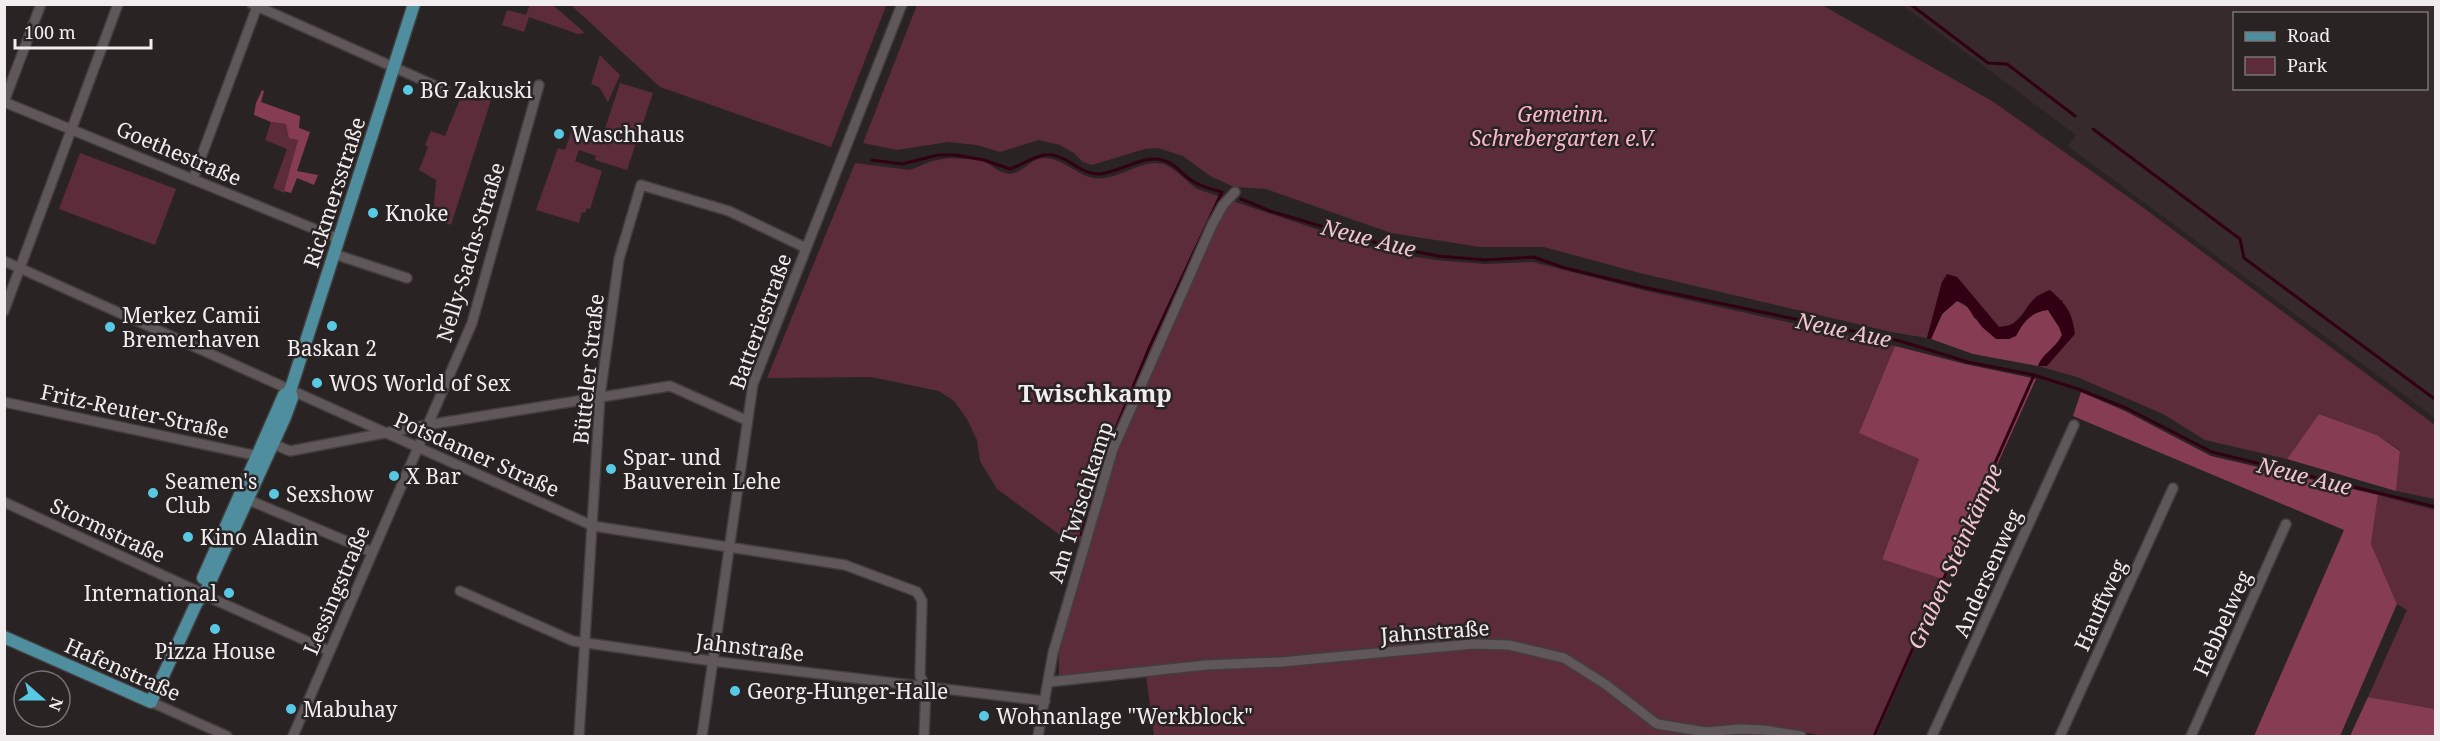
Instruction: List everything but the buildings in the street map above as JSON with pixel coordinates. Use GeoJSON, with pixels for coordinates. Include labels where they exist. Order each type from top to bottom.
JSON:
{"type":"FeatureCollection","features":[{"type":"Feature","properties":{"kind":"main road","name":"Rickmersstraße"},"geometry":{"type":"LineString","coordinates":[[263,457],[273,444],[292,398],[290,391],[414,4]]}},
{"type":"Feature","properties":{"kind":"main road","name":"Rickmersstraße"},"geometry":{"type":"LineString","coordinates":[[151,702],[263,457],[284,394],[290,391]]}},
{"type":"Feature","properties":{"kind":"main road","name":"Hafenstraße"},"geometry":{"type":"LineString","coordinates":[[4,637],[151,702]]}},
{"type":"Feature","properties":{"kind":"street"},"geometry":{"type":"LineString","coordinates":[[4,102],[41,4]]}},
{"type":"Feature","properties":{"kind":"street"},"geometry":{"type":"LineString","coordinates":[[4,311],[118,4]]}},
{"type":"Feature","properties":{"kind":"street","name":"Batteriestraße"},"geometry":{"type":"LineString","coordinates":[[702,736],[753,384],[902,4]]}},
{"type":"Feature","properties":{"kind":"street"},"geometry":{"type":"LineString","coordinates":[[193,179],[256,5],[445,90]]}},
{"type":"Feature","properties":{"kind":"street","name":"Nelly-Sachs-Straße"},"geometry":{"type":"LineString","coordinates":[[427,425],[472,323],[539,85]]}},
{"type":"Feature","properties":{"kind":"street","name":"Goethestraße"},"geometry":{"type":"LineString","coordinates":[[4,102],[339,239]]}},
{"type":"Feature","properties":{"kind":"street","name":"Bütteler Straße"},"geometry":{"type":"LineString","coordinates":[[579,736],[600,396],[619,258],[641,185],[729,211],[806,248]]}},
{"type":"Feature","properties":{"kind":"street","name":"Am Twischkamp"},"geometry":{"type":"LineString","coordinates":[[1038,736],[1053,653],[1113,449],[1157,344],[1212,225],[1223,205],[1234,192]]}},
{"type":"Feature","properties":{"kind":"street"},"geometry":{"type":"LineString","coordinates":[[334,254],[407,278]]}},
{"type":"Feature","properties":{"kind":"street","name":"Potsdamer Straße"},"geometry":{"type":"LineString","coordinates":[[4,261],[593,526],[728,545],[845,565],[912,590],[922,598],[920,676],[926,687]]}},
{"type":"Feature","properties":{"kind":"street"},"geometry":{"type":"LineString","coordinates":[[273,444],[290,451],[384,432],[670,386],[746,420]]}},
{"type":"Feature","properties":{"kind":"street","name":"Fritz-Reuter-Straße"},"geometry":{"type":"LineString","coordinates":[[4,402],[263,457]]}},
{"type":"Feature","properties":{"kind":"street","name":"Lessingstraße"},"geometry":{"type":"LineString","coordinates":[[293,736],[427,425]]}},
{"type":"Feature","properties":{"kind":"street","name":"Andersenweg"},"geometry":{"type":"LineString","coordinates":[[1932,736],[2074,425]]}},
{"type":"Feature","properties":{"kind":"street","name":"Hauffweg"},"geometry":{"type":"LineString","coordinates":[[2060,736],[2173,488]]}},
{"type":"Feature","properties":{"kind":"street"},"geometry":{"type":"LineString","coordinates":[[245,498],[372,552]]}},
{"type":"Feature","properties":{"kind":"street","name":"Stormstraße"},"geometry":{"type":"LineString","coordinates":[[4,502],[199,596],[329,651]]}},
{"type":"Feature","properties":{"kind":"street","name":"Hebbelweg"},"geometry":{"type":"LineString","coordinates":[[2192,736],[2286,524]]}},
{"type":"Feature","properties":{"kind":"street","name":"Jahnstraße"},"geometry":{"type":"LineString","coordinates":[[460,591],[573,641],[712,661],[1045,701]]}},
{"type":"Feature","properties":{"kind":"street","name":"Jahnstraße"},"geometry":{"type":"LineString","coordinates":[[1048,682],[1206,665],[1281,662],[1462,645],[1509,645],[1564,658],[1605,684],[1657,724],[1706,732],[1739,729],[1801,736]]}},
{"type":"Feature","properties":{"kind":"street"},"geometry":{"type":"LineString","coordinates":[[924,736],[926,687]]}},
{"type":"Feature","properties":{"kind":"street","name":"Hafenstraße"},"geometry":{"type":"LineString","coordinates":[[151,702],[227,736]]}},
{"type":"Feature","properties":{"kind":"shaded area"},"geometry":{"type":"Polygon","coordinates":[[[1902,5],[2435,5],[2435,418],[2068,146],[2076,135],[1902,5]]]}},
{"type":"Feature","properties":{"kind":"shaded area"},"geometry":{"type":"Polygon","coordinates":[[[262,90],[264,91],[261,102],[300,116],[299,128],[310,132],[297,171],[318,175],[314,185],[297,178],[291,193],[284,191],[298,140],[289,138],[286,124],[271,122],[254,115],[262,90]]]}},
{"type":"Feature","properties":{"kind":"shaded area"},"geometry":{"type":"Polygon","coordinates":[[[1947,274],[1957,277],[1999,327],[2012,324],[2020,318],[2035,298],[2050,290],[2068,309],[2075,334],[2047,366],[2038,366],[2062,335],[2048,310],[2029,318],[2016,336],[2009,339],[1996,339],[1982,327],[1965,304],[1957,301],[1942,314],[1931,339],[1927,338],[1942,282],[1947,274]]]}},
{"type":"Feature","properties":{"kind":"shaded area"},"geometry":{"type":"Polygon","coordinates":[[[1957,301],[1969,308],[1974,318],[2016,336],[2028,318],[2048,310],[2062,335],[2038,366],[1973,354],[1931,339],[1942,314],[1957,301]]]}},
{"type":"Feature","properties":{"kind":"shaded area"},"geometry":{"type":"Polygon","coordinates":[[[1895,346],[2036,379],[1945,580],[1882,559],[1919,459],[1859,433],[1895,346]]]}},
{"type":"Feature","properties":{"kind":"shaded area"},"geometry":{"type":"Polygon","coordinates":[[[2081,392],[2125,411],[2211,456],[2378,495],[2371,544],[2397,604],[2340,736],[2254,736],[2344,530],[2073,416],[2081,392]]]}},
{"type":"Feature","properties":{"kind":"shaded area"},"geometry":{"type":"Polygon","coordinates":[[[2319,414],[2377,435],[2400,451],[2396,491],[2287,459],[2319,414]]]}},
{"type":"Feature","properties":{"kind":"shaded area"},"geometry":{"type":"Polygon","coordinates":[[[2368,697],[2435,709],[2435,736],[2350,736],[2368,697]]]}},
{"type":"Feature","properties":{"kind":"green space"},"geometry":{"type":"Polygon","coordinates":[[[530,5],[553,5],[585,33],[578,34],[529,17],[524,32],[502,25],[507,10],[526,15],[530,5]]]}},
{"type":"Feature","properties":{"kind":"green space"},"geometry":{"type":"Polygon","coordinates":[[[571,5],[886,6],[831,147],[660,87],[571,5]]]}},
{"type":"Feature","properties":{"kind":"green space","name":"Gemeinn. Schrebergarten e.V."},"geometry":{"type":"Polygon","coordinates":[[[917,5],[1822,5],[1992,101],[2141,206],[2435,425],[2435,499],[2396,491],[2400,450],[2377,435],[2319,414],[2287,459],[2205,440],[2163,414],[2077,377],[2038,366],[2047,365],[2063,300],[2032,309],[2011,325],[1999,327],[1957,277],[1942,282],[1927,338],[1891,332],[1636,272],[1544,247],[1480,247],[1391,233],[1266,189],[1234,187],[1210,176],[1183,156],[1158,148],[1145,149],[1092,165],[1083,162],[1074,153],[1060,145],[1039,140],[1000,152],[977,145],[948,142],[897,150],[863,143],[917,5]]]}},
{"type":"Feature","properties":{"kind":"green space"},"geometry":{"type":"Polygon","coordinates":[[[600,55],[620,75],[608,102],[599,87],[591,84],[600,55]]]}},
{"type":"Feature","properties":{"kind":"green space"},"geometry":{"type":"Polygon","coordinates":[[[620,83],[653,93],[627,170],[595,160],[596,156],[579,150],[575,161],[602,171],[590,209],[587,208],[585,213],[582,212],[579,223],[536,210],[558,148],[565,150],[572,129],[602,138],[620,83]]]}},
{"type":"Feature","properties":{"kind":"green space"},"geometry":{"type":"Polygon","coordinates":[[[489,91],[493,94],[451,225],[433,218],[436,180],[419,170],[428,147],[425,145],[431,131],[445,136],[463,92],[489,91]]]}},
{"type":"Feature","properties":{"kind":"green space"},"geometry":{"type":"Polygon","coordinates":[[[271,122],[286,124],[298,140],[284,193],[273,188],[287,149],[265,140],[271,122]]]}},
{"type":"Feature","properties":{"kind":"green space"},"geometry":{"type":"Polygon","coordinates":[[[80,153],[176,189],[155,245],[59,209],[80,153]]]}},
{"type":"Feature","properties":{"kind":"green space"},"geometry":{"type":"Polygon","coordinates":[[[949,158],[981,161],[1010,174],[1038,159],[1045,158],[1093,178],[1112,177],[1141,166],[1159,163],[1172,168],[1197,189],[1385,252],[1436,260],[1484,264],[1533,262],[1647,291],[1895,346],[1860,433],[1919,459],[1882,558],[1945,580],[1876,736],[1825,736],[1807,733],[1806,736],[1154,736],[1145,667],[1059,676],[1059,651],[1089,544],[1060,535],[997,489],[980,461],[977,440],[967,419],[954,401],[939,391],[871,377],[767,378],[855,163],[910,170],[932,161],[949,158]]]}},
{"type":"Feature","properties":{"kind":"green space"},"geometry":{"type":"Polygon","coordinates":[[[2378,495],[2435,510],[2435,709],[2368,697],[2407,610],[2397,604],[2371,544],[2378,495]]]}},
{"type":"Feature","properties":{"kind":"waterway"},"geometry":{"type":"LineString","coordinates":[[1910,4],[1988,63],[2007,64],[2075,116]]}},
{"type":"Feature","properties":{"kind":"waterway"},"geometry":{"type":"LineString","coordinates":[[2093,129],[2240,239],[2244,258],[2436,400]]}},
{"type":"Feature","properties":{"kind":"waterway","name":"Neue Aue"},"geometry":{"type":"LineString","coordinates":[[872,160],[902,164],[938,155],[956,155],[984,160],[1010,169],[1040,156],[1052,155],[1085,171],[1100,174],[1154,159],[1170,163],[1196,183],[1222,192],[1150,346],[1103,459],[1081,535]]}},
{"type":"Feature","properties":{"kind":"waterway","name":"Neue Aue"},"geometry":{"type":"LineString","coordinates":[[1241,199],[1270,211],[1387,246],[1438,256],[1485,260],[1533,257],[1565,268],[1647,288],[1900,341],[1968,362],[2034,375],[2126,408],[2212,452],[2436,507]]}},
{"type":"Feature","properties":{"kind":"waterway","name":"Graben Steinkämpe"},"geometry":{"type":"LineString","coordinates":[[1874,736],[2034,375]]}},
{"type":"Feature","properties":{"kind":"place","name":"BG Zakuski"},"geometry":{"type":"Point","coordinates":[408,90]}},
{"type":"Feature","properties":{"kind":"place","name":"Waschhaus"},"geometry":{"type":"Point","coordinates":[559,134]}},
{"type":"Feature","properties":{"kind":"place","name":"Knoke"},"geometry":{"type":"Point","coordinates":[373,213]}},
{"type":"Feature","properties":{"kind":"place","name":"Baskan 2"},"geometry":{"type":"Point","coordinates":[332,326]}},
{"type":"Feature","properties":{"kind":"place","name":"Merkez Camii Bremerhaven"},"geometry":{"type":"Point","coordinates":[110,327]}},
{"type":"Feature","properties":{"kind":"place","name":"WOS World of Sex"},"geometry":{"type":"Point","coordinates":[317,383]}},
{"type":"Feature","properties":{"kind":"place","name":"Spar- und Bauverein Lehe"},"geometry":{"type":"Point","coordinates":[611,469]}},
{"type":"Feature","properties":{"kind":"place","name":"X Bar"},"geometry":{"type":"Point","coordinates":[394,476]}},
{"type":"Feature","properties":{"kind":"place","name":"Seamen's Club"},"geometry":{"type":"Point","coordinates":[153,493]}},
{"type":"Feature","properties":{"kind":"place","name":"Sexshow"},"geometry":{"type":"Point","coordinates":[274,494]}},
{"type":"Feature","properties":{"kind":"place","name":"Kino Aladin"},"geometry":{"type":"Point","coordinates":[188,537]}},
{"type":"Feature","properties":{"kind":"place","name":"International"},"geometry":{"type":"Point","coordinates":[229,593]}},
{"type":"Feature","properties":{"kind":"place","name":"Pizza House"},"geometry":{"type":"Point","coordinates":[215,629]}},
{"type":"Feature","properties":{"kind":"place","name":"Georg-Hunger-Halle"},"geometry":{"type":"Point","coordinates":[735,691]}},
{"type":"Feature","properties":{"kind":"place","name":"Mabuhay"},"geometry":{"type":"Point","coordinates":[291,709]}},
{"type":"Feature","properties":{"kind":"place","name":"Wohnanlage \"Werkblock\""},"geometry":{"type":"Point","coordinates":[984,716]}},
{"type":"Feature","properties":{"kind":"district","name":"Twischkamp"},"geometry":{"type":"Point","coordinates":[1095,392]}}]}
